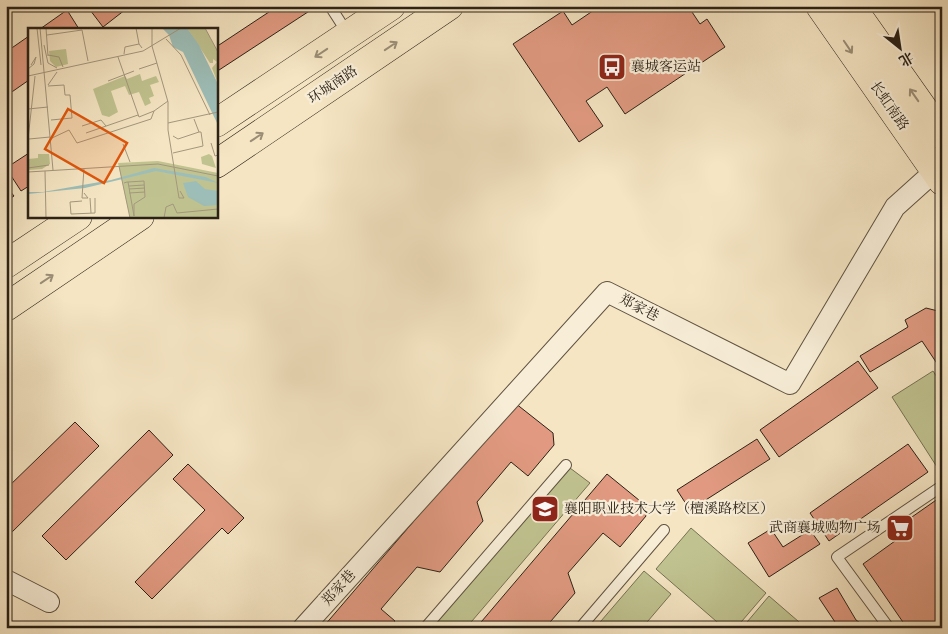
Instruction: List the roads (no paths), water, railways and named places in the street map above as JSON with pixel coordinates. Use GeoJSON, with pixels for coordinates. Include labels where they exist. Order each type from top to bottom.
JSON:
{"type":"FeatureCollection","features":[{"type":"Feature","properties":{"kind":"highway"},"geometry":{"type":"LineString","coordinates":[[218,122],[391,6]]}},
{"type":"Feature","properties":{"kind":"highway","name":"环城南路"},"geometry":{"type":"LineString","coordinates":[[218,163],[450,6]]}},
{"type":"Feature","properties":{"kind":"highway","name":"长虹南路"},"geometry":{"type":"LineString","coordinates":[[820,6],[938,176]]}},
{"type":"Feature","properties":{"kind":"highway","name":"长虹南路"},"geometry":{"type":"LineString","coordinates":[[852,6],[942,135]]}},
{"type":"Feature","properties":{"kind":"highway"},"geometry":{"type":"LineString","coordinates":[[6,264],[75,218]]}},
{"type":"Feature","properties":{"kind":"highway"},"geometry":{"type":"LineString","coordinates":[[6,307],[137,218]]}},
{"type":"Feature","properties":{"kind":"street","name":"郑家巷"},"geometry":{"type":"LineString","coordinates":[[303,628],[607,292],[790,384],[895,207],[938,176]]}},
{"type":"Feature","properties":{"kind":"street"},"geometry":{"type":"LineString","coordinates":[[6,580],[48,602]]}},
{"type":"Feature","properties":{"kind":"lane"},"geometry":{"type":"LineString","coordinates":[[330,6],[348,34]]}},
{"type":"Feature","properties":{"kind":"lane"},"geometry":{"type":"LineString","coordinates":[[425,628],[566,465]]}},
{"type":"Feature","properties":{"kind":"lane"},"geometry":{"type":"LineString","coordinates":[[888,628],[837,557],[942,486]]}},
{"type":"Feature","properties":{"kind":"lane"},"geometry":{"type":"LineString","coordinates":[[580,628],[664,530]]}},
{"type":"Feature","properties":{"kind":"place","name":"襄城客运站"},"geometry":{"type":"Point","coordinates":[612,67]}},
{"type":"Feature","properties":{"kind":"place","name":"襄阳职业技术大学（檀溪路校区）"},"geometry":{"type":"Point","coordinates":[545,509]}},
{"type":"Feature","properties":{"kind":"place","name":"武商襄城购物广场"},"geometry":{"type":"Point","coordinates":[900,528]}}]}
